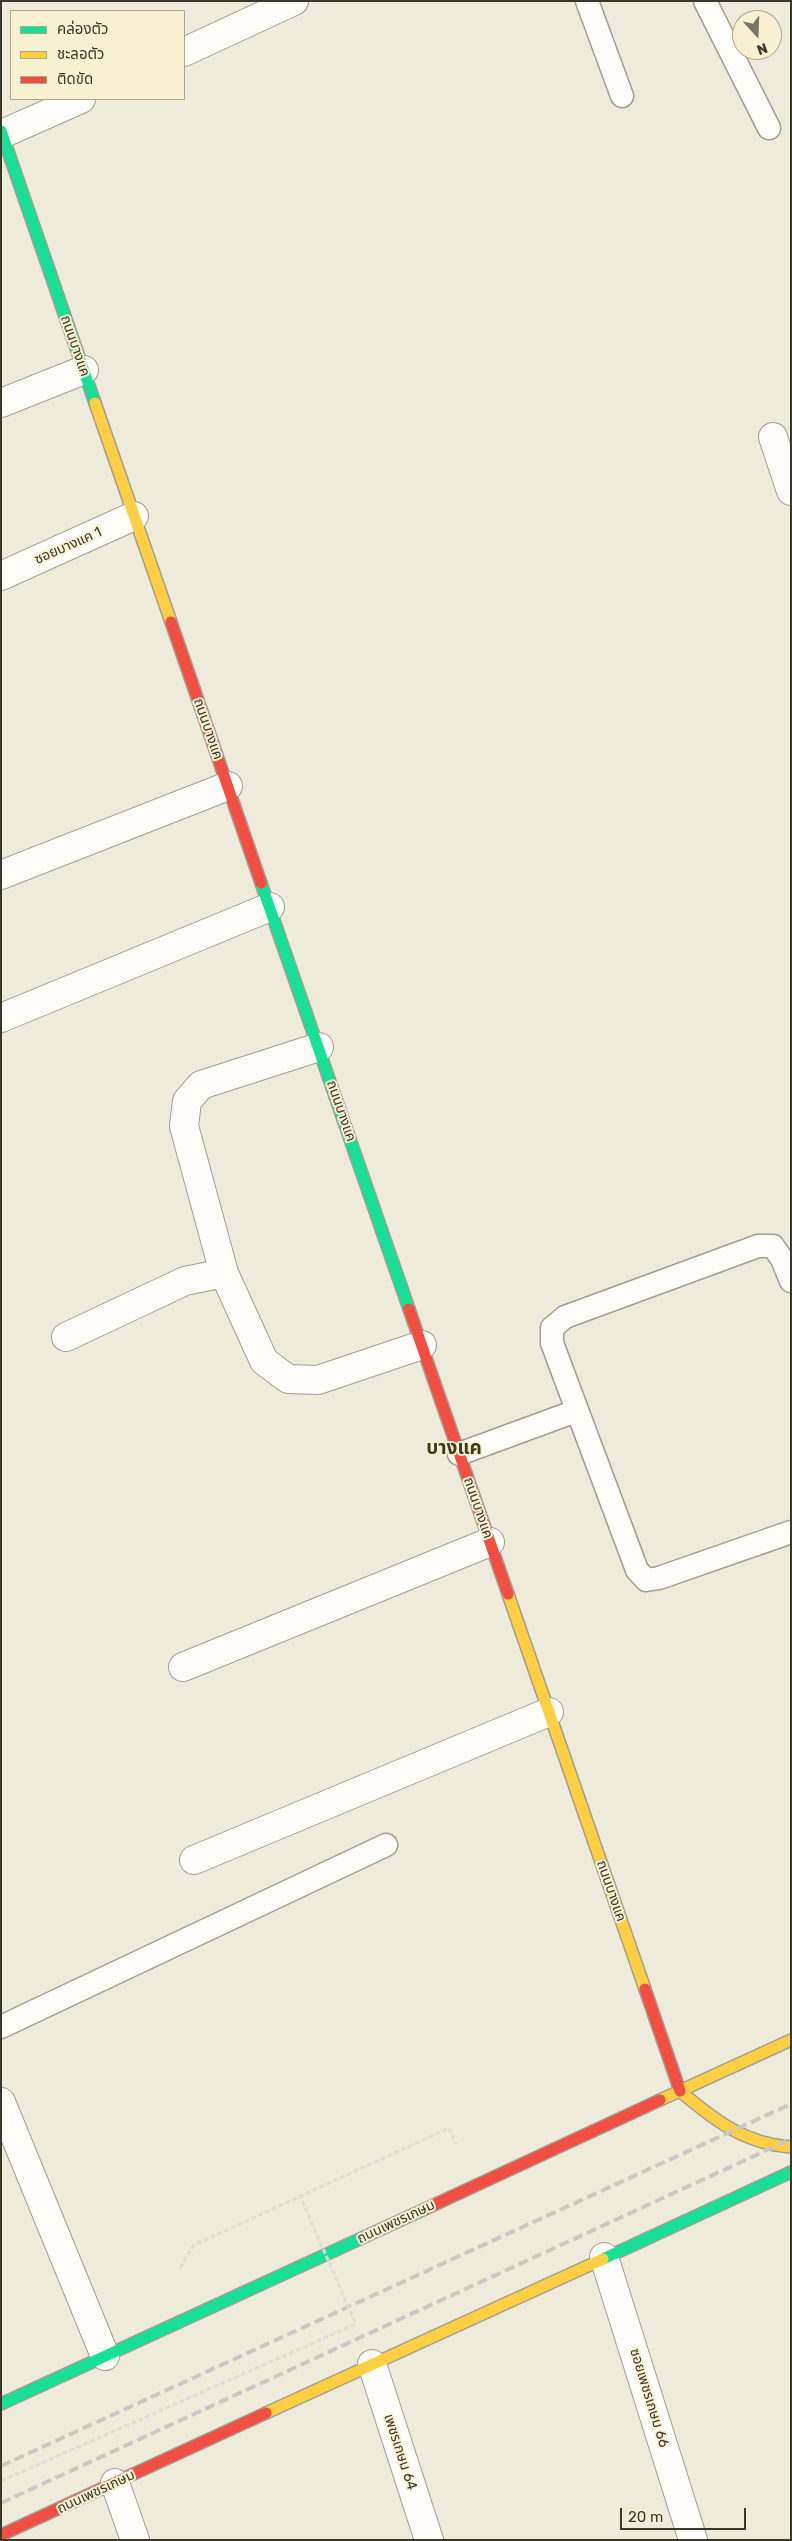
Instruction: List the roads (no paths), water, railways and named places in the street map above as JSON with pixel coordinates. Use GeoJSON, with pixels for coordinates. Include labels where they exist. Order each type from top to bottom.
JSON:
{"type":"FeatureCollection","features":[{"type":"Feature","properties":{"kind":"main road","name":"ถนนบางแค"},"geometry":{"type":"LineString","coordinates":[[2,133],[7,168],[84,370],[680,2091]]}},
{"type":"Feature","properties":{"kind":"main road","name":"ถนนเพชรเกษม"},"geometry":{"type":"LineString","coordinates":[[1,2404],[791,2040]]}},
{"type":"Feature","properties":{"kind":"main road"},"geometry":{"type":"LineString","coordinates":[[680,2091],[708,2114],[746,2139],[770,2147],[791,2147]]}},
{"type":"Feature","properties":{"kind":"main road","name":"ถนนเพชรเกษม"},"geometry":{"type":"LineString","coordinates":[[1,2535],[791,2172]]}},
{"type":"Feature","properties":{"kind":"street"},"geometry":{"type":"LineString","coordinates":[[185,52],[294,1]]}},
{"type":"Feature","properties":{"kind":"street"},"geometry":{"type":"LineString","coordinates":[[2,133],[78,100]]}},
{"type":"Feature","properties":{"kind":"street"},"geometry":{"type":"LineString","coordinates":[[1,403],[84,370]]}},
{"type":"Feature","properties":{"kind":"street"},"geometry":{"type":"LineString","coordinates":[[773,436],[791,490]]}},
{"type":"Feature","properties":{"kind":"street","name":"ซอยบางแค 1"},"geometry":{"type":"LineString","coordinates":[[1,576],[134,516]]}},
{"type":"Feature","properties":{"kind":"street"},"geometry":{"type":"LineString","coordinates":[[1,875],[228,786]]}},
{"type":"Feature","properties":{"kind":"street"},"geometry":{"type":"LineString","coordinates":[[1,1018],[270,908]]}},
{"type":"Feature","properties":{"kind":"street"},"geometry":{"type":"LineString","coordinates":[[319,1047],[201,1085],[187,1101],[184,1126],[224,1273],[264,1361],[288,1379],[318,1380],[422,1345]]}},
{"type":"Feature","properties":{"kind":"street"},"geometry":{"type":"LineString","coordinates":[[66,1337],[185,1281],[224,1273]]}},
{"type":"Feature","properties":{"kind":"street"},"geometry":{"type":"LineString","coordinates":[[183,1667],[490,1542]]}},
{"type":"Feature","properties":{"kind":"street"},"geometry":{"type":"LineString","coordinates":[[194,1860],[549,1712]]}},
{"type":"Feature","properties":{"kind":"street"},"geometry":{"type":"LineString","coordinates":[[2,2104],[106,2356]]}},
{"type":"Feature","properties":{"kind":"street","name":"ซอยเพชรเกษม 66"},"geometry":{"type":"LineString","coordinates":[[604,2257],[693,2540]]}},
{"type":"Feature","properties":{"kind":"street","name":"เพชรเกษม 64"},"geometry":{"type":"LineString","coordinates":[[372,2364],[429,2540]]}},
{"type":"Feature","properties":{"kind":"street"},"geometry":{"type":"LineString","coordinates":[[116,2483],[135,2540]]}},
{"type":"Feature","properties":{"kind":"lane"},"geometry":{"type":"LineString","coordinates":[[587,1],[622,96]]}},
{"type":"Feature","properties":{"kind":"lane"},"geometry":{"type":"LineString","coordinates":[[705,1],[769,128]]}},
{"type":"Feature","properties":{"kind":"lane"},"geometry":{"type":"LineString","coordinates":[[791,1281],[782,1259],[773,1246],[758,1246],[565,1317],[552,1328],[552,1343],[576,1411],[637,1570],[646,1580],[659,1578],[791,1532]]}},
{"type":"Feature","properties":{"kind":"lane"},"geometry":{"type":"LineString","coordinates":[[460,1454],[576,1411]]}},
{"type":"Feature","properties":{"kind":"lane"},"geometry":{"type":"LineString","coordinates":[[1,2027],[386,1845]]}},
{"type":"Feature","properties":{"kind":"railway"},"geometry":{"type":"LineString","coordinates":[[1,2466],[791,2104]]}},
{"type":"Feature","properties":{"kind":"railway"},"geometry":{"type":"LineString","coordinates":[[1,2503],[791,2139]]}},
{"type":"Feature","properties":{"kind":"district","name":"บางแค"},"geometry":{"type":"Point","coordinates":[454,1449]}}]}
